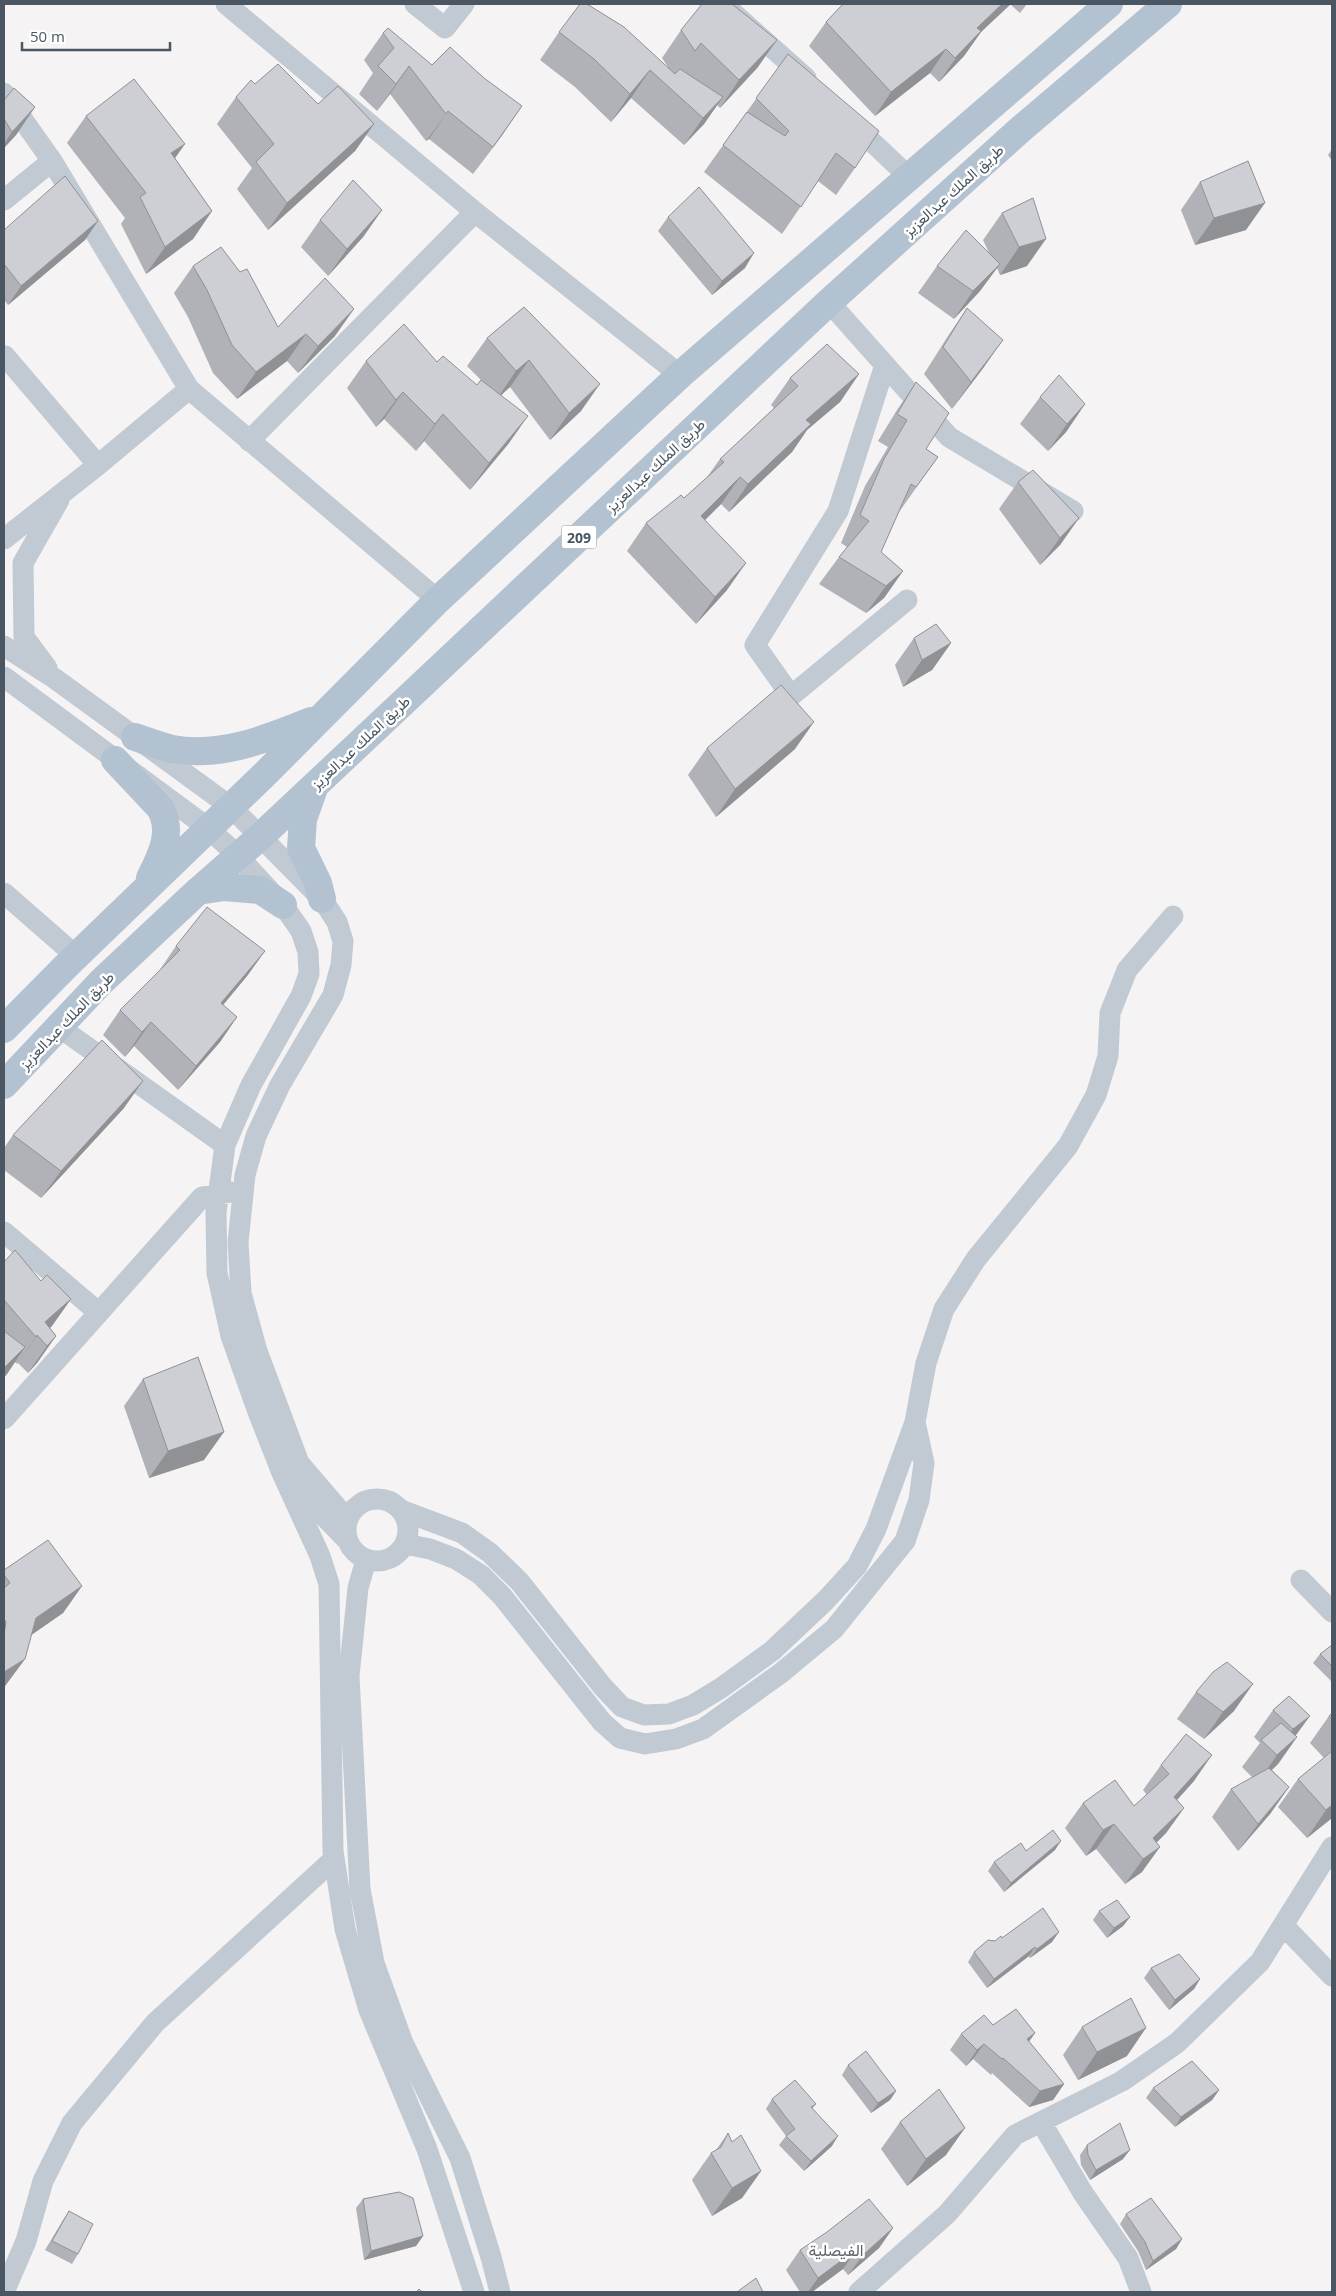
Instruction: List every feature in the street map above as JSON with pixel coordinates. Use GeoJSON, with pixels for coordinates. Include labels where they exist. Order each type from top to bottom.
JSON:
{"type":"FeatureCollection","features":[{"type":"Feature","properties":{"kind":"main road"},"geometry":{"type":"LineString","coordinates":[[4,1029],[438,600],[680,375],[1110,4]]}},
{"type":"Feature","properties":{"kind":"main road","name":"طريق الملك عبدالعزيز"},"geometry":{"type":"LineString","coordinates":[[4,1085],[101,982],[198,891],[261,836],[829,302],[1022,128],[1168,4]]}},
{"type":"Feature","properties":{"kind":"main road"},"geometry":{"type":"LineString","coordinates":[[135,737],[171,749],[213,750],[238,747],[264,740],[322,716]]}},
{"type":"Feature","properties":{"kind":"main road"},"geometry":{"type":"LineString","coordinates":[[115,760],[160,808],[165,816],[166,837],[164,848],[145,889]]}},
{"type":"Feature","properties":{"kind":"main road"},"geometry":{"type":"LineString","coordinates":[[316,784],[303,819],[301,848],[318,883],[322,899]]}},
{"type":"Feature","properties":{"kind":"main road"},"geometry":{"type":"LineString","coordinates":[[198,891],[224,887],[260,890],[283,905]]}},
{"type":"Feature","properties":{"kind":"street"},"geometry":{"type":"LineString","coordinates":[[226,4],[475,212],[680,375]]}},
{"type":"Feature","properties":{"kind":"street"},"geometry":{"type":"LineString","coordinates":[[415,4],[445,28],[464,4]]}},
{"type":"Feature","properties":{"kind":"street"},"geometry":{"type":"LineString","coordinates":[[723,4],[909,177]]}},
{"type":"Feature","properties":{"kind":"street"},"geometry":{"type":"LineString","coordinates":[[4,93],[52,161],[189,389],[438,600]]}},
{"type":"Feature","properties":{"kind":"street"},"geometry":{"type":"LineString","coordinates":[[4,200],[52,161]]}},
{"type":"Feature","properties":{"kind":"street"},"geometry":{"type":"LineString","coordinates":[[249,441],[475,212]]}},
{"type":"Feature","properties":{"kind":"street"},"geometry":{"type":"LineString","coordinates":[[829,302],[949,437],[1073,511]]}},
{"type":"Feature","properties":{"kind":"street"},"geometry":{"type":"LineString","coordinates":[[4,358],[5,356],[98,465]]}},
{"type":"Feature","properties":{"kind":"street"},"geometry":{"type":"LineString","coordinates":[[885,365],[838,511],[755,645],[791,696],[907,600]]}},
{"type":"Feature","properties":{"kind":"street"},"geometry":{"type":"LineString","coordinates":[[4,539],[98,465],[189,389]]}},
{"type":"Feature","properties":{"kind":"street"},"geometry":{"type":"LineString","coordinates":[[54,678],[24,637],[23,563],[63,491]]}},
{"type":"Feature","properties":{"kind":"street"},"geometry":{"type":"LineString","coordinates":[[4,646],[54,678],[230,807],[322,899],[336,922],[342,941],[341,966],[333,995],[280,1085],[256,1136],[245,1175],[238,1242],[241,1293],[257,1351],[299,1463],[346,1529],[350,1548],[366,1560],[386,1561],[395,1556],[404,1544],[408,1530],[407,1520],[401,1510],[393,1503],[382,1499],[371,1499],[361,1502],[352,1509],[346,1529]]}},
{"type":"Feature","properties":{"kind":"street"},"geometry":{"type":"LineString","coordinates":[[4,677],[208,828],[238,856],[283,905],[301,931],[308,952],[310,974],[301,996],[251,1085],[225,1145],[216,1213],[217,1273],[231,1336],[282,1473],[320,1556],[329,1584],[334,1859],[346,1929],[368,2010],[427,2149],[474,2292]]}},
{"type":"Feature","properties":{"kind":"street"},"geometry":{"type":"LineString","coordinates":[[4,893],[76,956]]}},
{"type":"Feature","properties":{"kind":"street"},"geometry":{"type":"LineString","coordinates":[[401,1510],[462,1533],[490,1553],[519,1581],[603,1687],[622,1707],[644,1715],[668,1714],[693,1705],[721,1688],[772,1651],[826,1600],[857,1566],[876,1529],[915,1422],[926,1363],[944,1309],[976,1259],[1068,1146],[1096,1095],[1108,1056],[1110,1013],[1127,970],[1173,916]]}},
{"type":"Feature","properties":{"kind":"street"},"geometry":{"type":"LineString","coordinates":[[58,1027],[225,1145]]}},
{"type":"Feature","properties":{"kind":"street"},"geometry":{"type":"LineString","coordinates":[[4,1419],[202,1197],[244,1190]]}},
{"type":"Feature","properties":{"kind":"street"},"geometry":{"type":"LineString","coordinates":[[4,1232],[98,1312]]}},
{"type":"Feature","properties":{"kind":"street"},"geometry":{"type":"LineString","coordinates":[[404,1544],[430,1549],[456,1559],[481,1576],[502,1596],[602,1722],[620,1738],[645,1744],[676,1739],[703,1729],[728,1713],[819,1642],[834,1629],[905,1541],[919,1500],[924,1464],[915,1422]]}},
{"type":"Feature","properties":{"kind":"street"},"geometry":{"type":"LineString","coordinates":[[282,1473],[346,1529]]}},
{"type":"Feature","properties":{"kind":"street"},"geometry":{"type":"LineString","coordinates":[[366,1560],[358,1588],[349,1676],[360,1889],[374,1963],[403,2043],[460,2158],[500,2292]]}},
{"type":"Feature","properties":{"kind":"street"},"geometry":{"type":"LineString","coordinates":[[1302,1580],[1332,1612]]}},
{"type":"Feature","properties":{"kind":"street"},"geometry":{"type":"LineString","coordinates":[[859,2292],[947,2214],[1015,2135],[1122,2081],[1178,2043],[1260,1962],[1332,1847]]}},
{"type":"Feature","properties":{"kind":"street"},"geometry":{"type":"LineString","coordinates":[[4,2292],[26,2241],[43,2182],[72,2123],[155,2023],[334,1859]]}},
{"type":"Feature","properties":{"kind":"street"},"geometry":{"type":"LineString","coordinates":[[1283,1925],[1332,1976]]}},
{"type":"Feature","properties":{"kind":"street"},"geometry":{"type":"LineString","coordinates":[[1041,2122],[1083,2193],[1128,2258],[1141,2292]]}},
{"type":"Feature","properties":{"kind":"building"},"geometry":{"type":"Polygon","coordinates":[[[580,4],[587,4],[624,27],[675,74],[680,69],[723,97],[703,118],[650,70],[630,94],[594,59],[559,32],[580,4]]]}},
{"type":"Feature","properties":{"kind":"building"},"geometry":{"type":"Polygon","coordinates":[[[702,4],[732,4],[777,40],[739,80],[701,43],[695,51],[681,30],[702,4]]]}},
{"type":"Feature","properties":{"kind":"building"},"geometry":{"type":"Polygon","coordinates":[[[843,4],[1002,4],[977,28],[981,31],[955,58],[946,49],[891,92],[826,22],[843,4]]]}},
{"type":"Feature","properties":{"kind":"building"},"geometry":{"type":"Polygon","coordinates":[[[388,28],[432,65],[450,47],[484,78],[522,106],[493,147],[448,111],[446,114],[409,66],[396,84],[378,66],[394,48],[383,33],[388,28]]]}},
{"type":"Feature","properties":{"kind":"building"},"geometry":{"type":"Polygon","coordinates":[[[788,54],[879,131],[855,168],[836,153],[801,207],[723,145],[747,112],[785,136],[789,131],[756,98],[788,54]]]}},
{"type":"Feature","properties":{"kind":"building"},"geometry":{"type":"Polygon","coordinates":[[[278,64],[318,104],[338,86],[374,124],[287,203],[256,162],[274,144],[236,97],[251,80],[255,84],[278,64]]]}},
{"type":"Feature","properties":{"kind":"building"},"geometry":{"type":"Polygon","coordinates":[[[134,79],[185,144],[171,153],[212,211],[165,247],[140,197],[146,193],[86,116],[134,79]]]}},
{"type":"Feature","properties":{"kind":"building"},"geometry":{"type":"Polygon","coordinates":[[[14,88],[35,107],[12,132],[4,119],[4,100],[14,88]]]}},
{"type":"Feature","properties":{"kind":"building"},"geometry":{"type":"Polygon","coordinates":[[[1248,161],[1265,203],[1214,218],[1200,182],[1248,161]]]}},
{"type":"Feature","properties":{"kind":"building"},"geometry":{"type":"Polygon","coordinates":[[[65,176],[98,221],[21,286],[4,264],[4,230],[65,176]]]}},
{"type":"Feature","properties":{"kind":"building"},"geometry":{"type":"Polygon","coordinates":[[[353,180],[382,210],[347,249],[320,220],[353,180]]]}},
{"type":"Feature","properties":{"kind":"building"},"geometry":{"type":"Polygon","coordinates":[[[699,187],[754,253],[722,281],[668,217],[699,187]]]}},
{"type":"Feature","properties":{"kind":"building"},"geometry":{"type":"Polygon","coordinates":[[[1033,198],[1046,239],[1019,247],[1002,213],[1033,198]]]}},
{"type":"Feature","properties":{"kind":"building"},"geometry":{"type":"Polygon","coordinates":[[[966,230],[1000,264],[973,291],[937,266],[966,230]]]}},
{"type":"Feature","properties":{"kind":"building"},"geometry":{"type":"Polygon","coordinates":[[[221,247],[240,272],[247,269],[278,327],[325,278],[354,309],[318,346],[306,334],[256,372],[232,345],[207,290],[193,266],[221,247]]]}},
{"type":"Feature","properties":{"kind":"building"},"geometry":{"type":"Polygon","coordinates":[[[524,307],[600,384],[569,413],[529,360],[516,371],[487,338],[524,307]]]}},
{"type":"Feature","properties":{"kind":"building"},"geometry":{"type":"Polygon","coordinates":[[[967,308],[1003,340],[971,382],[943,347],[967,308]]]}},
{"type":"Feature","properties":{"kind":"building"},"geometry":{"type":"Polygon","coordinates":[[[404,324],[437,362],[443,356],[477,385],[481,380],[528,416],[489,463],[443,414],[435,424],[403,392],[396,400],[366,361],[404,324]]]}},
{"type":"Feature","properties":{"kind":"building"},"geometry":{"type":"Polygon","coordinates":[[[827,344],[859,374],[806,420],[811,424],[748,484],[740,477],[701,516],[746,563],[715,597],[646,523],[681,495],[684,498],[724,462],[720,459],[798,386],[790,378],[827,344]]]}},
{"type":"Feature","properties":{"kind":"building"},"geometry":{"type":"Polygon","coordinates":[[[1059,375],[1085,404],[1067,424],[1040,397],[1059,375]]]}},
{"type":"Feature","properties":{"kind":"building"},"geometry":{"type":"Polygon","coordinates":[[[916,382],[949,413],[926,449],[938,457],[916,487],[911,484],[881,552],[903,571],[886,586],[839,557],[869,521],[860,515],[884,459],[907,420],[897,414],[916,382]]]}},
{"type":"Feature","properties":{"kind":"building"},"geometry":{"type":"Polygon","coordinates":[[[1033,470],[1079,518],[1060,538],[1018,482],[1033,470]]]}},
{"type":"Feature","properties":{"kind":"building"},"geometry":{"type":"Polygon","coordinates":[[[936,624],[951,643],[922,660],[914,638],[936,624]]]}},
{"type":"Feature","properties":{"kind":"building"},"geometry":{"type":"Polygon","coordinates":[[[781,685],[814,722],[735,789],[707,748],[781,685]]]}},
{"type":"Feature","properties":{"kind":"building"},"geometry":{"type":"Polygon","coordinates":[[[207,907],[265,951],[221,1003],[237,1017],[196,1066],[151,1022],[142,1032],[120,1010],[180,950],[176,946],[207,907]]]}},
{"type":"Feature","properties":{"kind":"building"},"geometry":{"type":"Polygon","coordinates":[[[102,1040],[143,1081],[61,1171],[13,1135],[102,1040]]]}},
{"type":"Feature","properties":{"kind":"building"},"geometry":{"type":"Polygon","coordinates":[[[15,1250],[41,1281],[47,1275],[71,1299],[45,1322],[56,1336],[47,1346],[37,1335],[36,1337],[4,1300],[4,1262],[15,1250]]]}},
{"type":"Feature","properties":{"kind":"building"},"geometry":{"type":"Polygon","coordinates":[[[4,1331],[25,1347],[4,1368],[4,1331]]]}},
{"type":"Feature","properties":{"kind":"building"},"geometry":{"type":"Polygon","coordinates":[[[198,1357],[224,1432],[168,1451],[143,1379],[198,1357]]]}},
{"type":"Feature","properties":{"kind":"building"},"geometry":{"type":"Polygon","coordinates":[[[48,1540],[82,1586],[36,1618],[25,1659],[4,1672],[4,1634],[6,1622],[4,1619],[4,1588],[10,1583],[4,1575],[4,1570],[48,1540]]]}},
{"type":"Feature","properties":{"kind":"building"},"geometry":{"type":"Polygon","coordinates":[[[1332,1645],[1332,1666],[1320,1654],[1332,1645]]]}},
{"type":"Feature","properties":{"kind":"building"},"geometry":{"type":"Polygon","coordinates":[[[1227,1662],[1253,1684],[1223,1712],[1196,1692],[1213,1672],[1227,1662]]]}},
{"type":"Feature","properties":{"kind":"building"},"geometry":{"type":"Polygon","coordinates":[[[1289,1696],[1310,1716],[1293,1729],[1273,1710],[1289,1696]]]}},
{"type":"Feature","properties":{"kind":"building"},"geometry":{"type":"Polygon","coordinates":[[[1281,1723],[1297,1737],[1277,1755],[1261,1740],[1281,1723]]]}},
{"type":"Feature","properties":{"kind":"building"},"geometry":{"type":"Polygon","coordinates":[[[1186,1734],[1212,1755],[1174,1797],[1184,1808],[1153,1838],[1160,1847],[1143,1859],[1114,1824],[1103,1830],[1083,1803],[1115,1780],[1134,1806],[1169,1774],[1161,1765],[1186,1734]]]}},
{"type":"Feature","properties":{"kind":"building"},"geometry":{"type":"Polygon","coordinates":[[[1332,1751],[1332,1805],[1326,1810],[1298,1779],[1332,1751]]]}},
{"type":"Feature","properties":{"kind":"building"},"geometry":{"type":"Polygon","coordinates":[[[1269,1768],[1289,1787],[1258,1824],[1231,1789],[1269,1768]]]}},
{"type":"Feature","properties":{"kind":"building"},"geometry":{"type":"Polygon","coordinates":[[[1053,1830],[1061,1841],[1011,1883],[994,1862],[1021,1843],[1026,1851],[1053,1830]]]}},
{"type":"Feature","properties":{"kind":"building"},"geometry":{"type":"Polygon","coordinates":[[[1117,1900],[1130,1917],[1114,1928],[1099,1911],[1117,1900]]]}},
{"type":"Feature","properties":{"kind":"building"},"geometry":{"type":"Polygon","coordinates":[[[1043,1908],[1059,1932],[1037,1949],[1035,1947],[994,1979],[974,1952],[988,1940],[995,1941],[1001,1936],[1002,1938],[1043,1908]]]}},
{"type":"Feature","properties":{"kind":"building"},"geometry":{"type":"Polygon","coordinates":[[[1179,1954],[1200,1979],[1175,2000],[1151,1968],[1179,1954]]]}},
{"type":"Feature","properties":{"kind":"building"},"geometry":{"type":"Polygon","coordinates":[[[1131,1998],[1146,2028],[1097,2052],[1082,2027],[1131,1998]]]}},
{"type":"Feature","properties":{"kind":"building"},"geometry":{"type":"Polygon","coordinates":[[[1016,2009],[1035,2033],[1027,2039],[1064,2084],[1040,2091],[984,2044],[977,2050],[961,2034],[984,2015],[993,2025],[1016,2009]]]}},
{"type":"Feature","properties":{"kind":"building"},"geometry":{"type":"Polygon","coordinates":[[[866,2051],[896,2091],[878,2103],[848,2065],[866,2051]]]}},
{"type":"Feature","properties":{"kind":"building"},"geometry":{"type":"Polygon","coordinates":[[[1192,2061],[1219,2090],[1181,2117],[1153,2088],[1192,2061]]]}},
{"type":"Feature","properties":{"kind":"building"},"geometry":{"type":"Polygon","coordinates":[[[795,2080],[816,2104],[811,2107],[838,2136],[811,2161],[786,2136],[795,2129],[772,2099],[795,2080]]]}},
{"type":"Feature","properties":{"kind":"building"},"geometry":{"type":"Polygon","coordinates":[[[939,2089],[965,2128],[926,2159],[900,2122],[939,2089]]]}},
{"type":"Feature","properties":{"kind":"building"},"geometry":{"type":"Polygon","coordinates":[[[1120,2123],[1130,2150],[1096,2170],[1088,2155],[1087,2145],[1120,2123]]]}},
{"type":"Feature","properties":{"kind":"building"},"geometry":{"type":"Polygon","coordinates":[[[728,2133],[732,2142],[741,2135],[761,2171],[732,2188],[711,2153],[721,2147],[728,2133]]]}},
{"type":"Feature","properties":{"kind":"building"},"geometry":{"type":"Polygon","coordinates":[[[399,2192],[413,2198],[423,2236],[371,2251],[363,2199],[399,2192]]]}},
{"type":"Feature","properties":{"kind":"building"},"geometry":{"type":"Polygon","coordinates":[[[1151,2198],[1182,2239],[1153,2261],[1145,2242],[1126,2214],[1151,2198]]]}},
{"type":"Feature","properties":{"kind":"building"},"geometry":{"type":"Polygon","coordinates":[[[869,2199],[893,2228],[863,2255],[857,2249],[818,2278],[800,2250],[827,2232],[869,2199]]]}},
{"type":"Feature","properties":{"kind":"building"},"geometry":{"type":"Polygon","coordinates":[[[69,2211],[93,2224],[78,2254],[52,2241],[69,2211]]]}},
{"type":"Feature","properties":{"kind":"building"},"geometry":{"type":"Polygon","coordinates":[[[756,2278],[763,2292],[737,2292],[756,2278]]]}},
{"type":"Feature","properties":{"kind":"district","name":"الفيصلية"},"geometry":{"type":"Point","coordinates":[836,2250]}}]}
